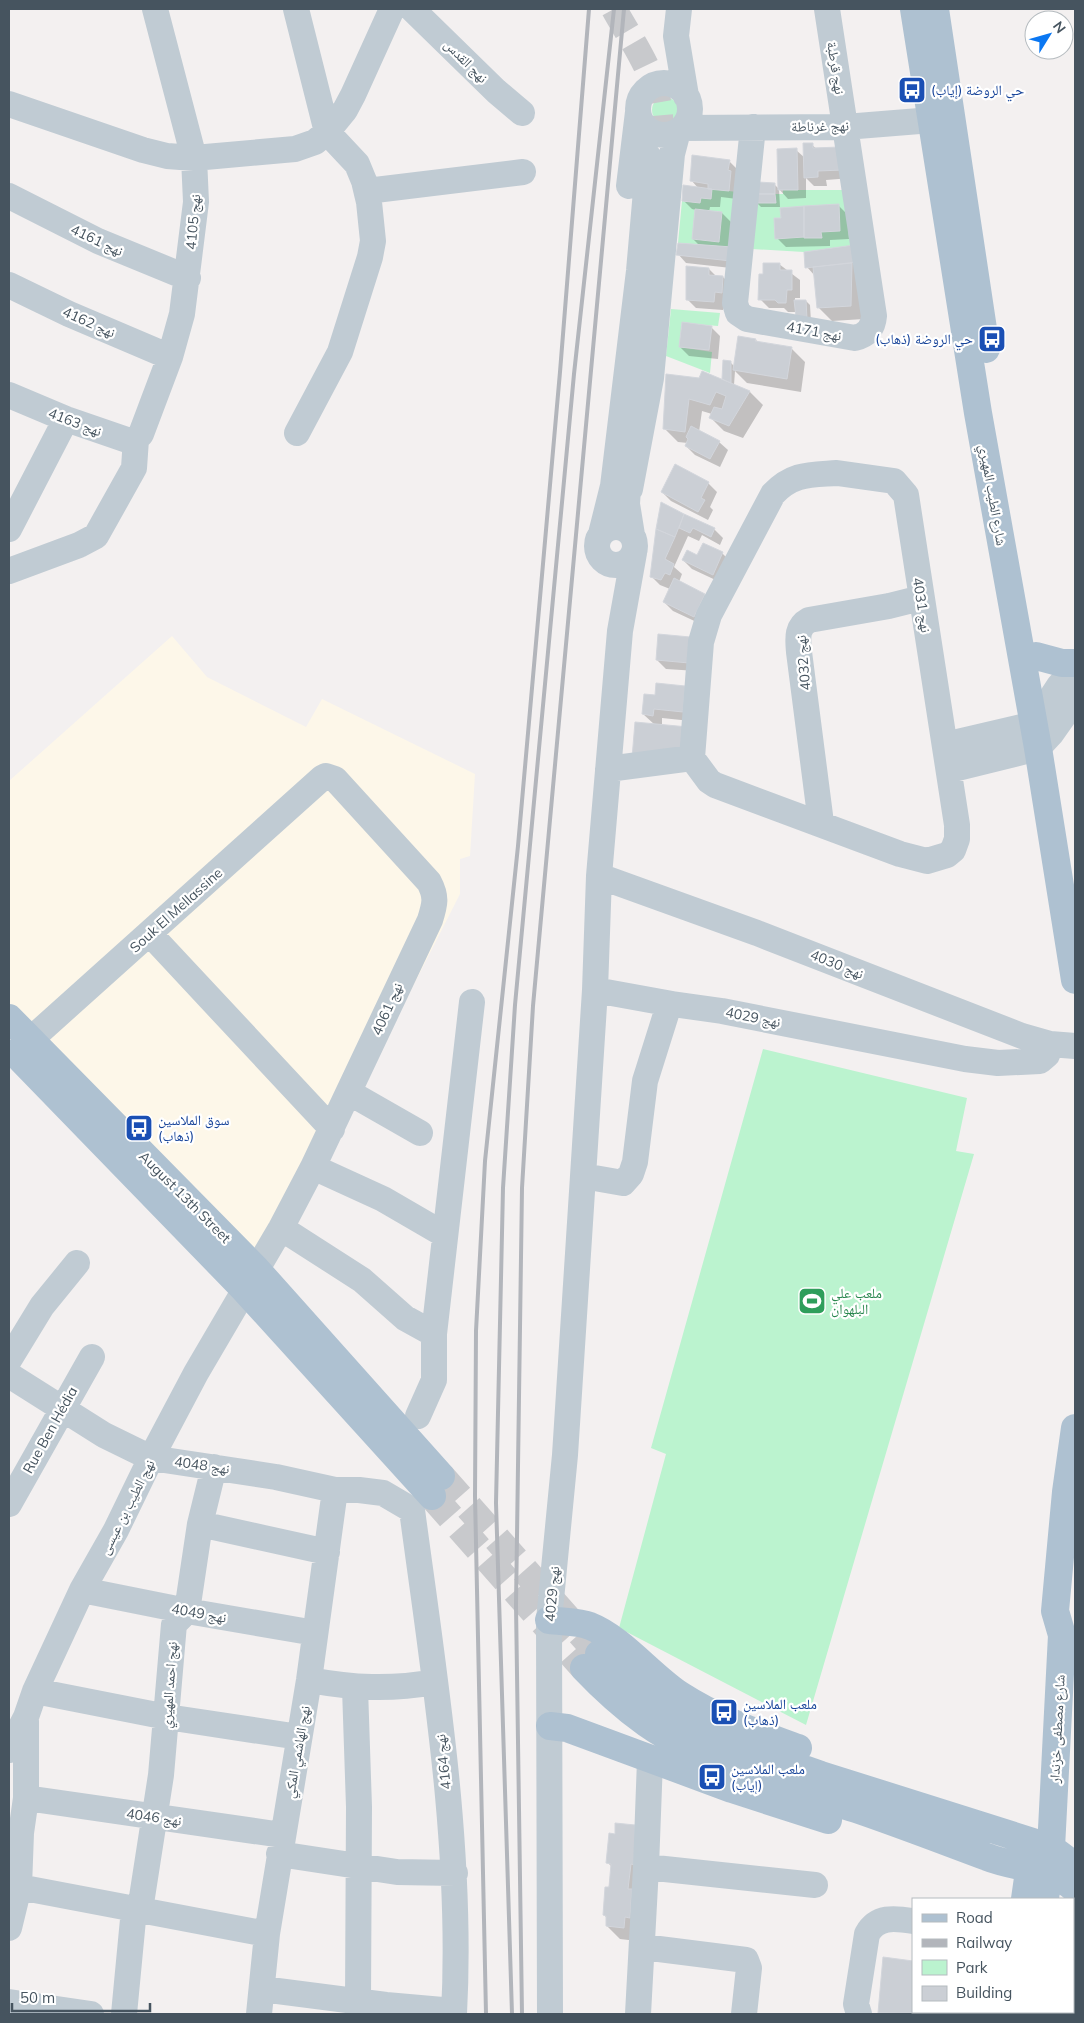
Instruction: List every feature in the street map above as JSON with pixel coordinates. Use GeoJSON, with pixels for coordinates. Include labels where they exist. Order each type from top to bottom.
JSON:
{"type":"FeatureCollection","features":[{"type":"Feature","properties":{"kind":"main road","name":"شارع الطيب المهيري"},"geometry":{"type":"LineString","coordinates":[[914,9],[978,413],[1075,901]]}},
{"type":"Feature","properties":{"kind":"main road","name":"شارع الطيب المهيري"},"geometry":{"type":"LineString","coordinates":[[935,9],[993,396],[1036,656],[1042,728],[1075,980]]}},
{"type":"Feature","properties":{"kind":"main road"},"geometry":{"type":"LineString","coordinates":[[1036,656],[1062,663],[1075,663]]}},
{"type":"Feature","properties":{"kind":"main road","name":"August 13th Street"},"geometry":{"type":"LineString","coordinates":[[9,1018],[19,1044],[250,1279],[428,1494]]}},
{"type":"Feature","properties":{"kind":"main road","name":"شارع مصطفى خزندار"},"geometry":{"type":"LineString","coordinates":[[1041,1858],[1062,1634],[1055,1611],[1066,1492],[1075,1428]]}},
{"type":"Feature","properties":{"kind":"main road"},"geometry":{"type":"LineString","coordinates":[[549,1620],[590,1626],[608,1636],[679,1694],[718,1717],[965,1810],[997,1832],[1041,1858],[1075,1888]]}},
{"type":"Feature","properties":{"kind":"main road"},"geometry":{"type":"LineString","coordinates":[[997,1832],[821,1775],[712,1737],[664,1711],[638,1691],[591,1661],[603,1687],[648,1724],[699,1752],[734,1767],[990,1858],[1041,1858],[1075,1866]]}},
{"type":"Feature","properties":{"kind":"main road"},"geometry":{"type":"LineString","coordinates":[[550,1726],[567,1728],[650,1760],[877,1836],[959,1846]]}},
{"type":"Feature","properties":{"kind":"main road"},"geometry":{"type":"LineString","coordinates":[[1026,1898],[1041,1858]]}},
{"type":"Feature","properties":{"kind":"main road"},"geometry":{"type":"LineString","coordinates":[[1041,1858],[1045,1898]]}},
{"type":"Feature","properties":{"kind":"street","name":"نهج 4105"},"geometry":{"type":"LineString","coordinates":[[9,572],[79,545],[96,536],[134,468],[138,436],[170,357],[182,314],[196,202],[194,158],[155,9]]}},
{"type":"Feature","properties":{"kind":"street"},"geometry":{"type":"LineString","coordinates":[[296,9],[327,132],[357,164],[367,191],[373,241],[370,257],[340,352],[297,432]]}},
{"type":"Feature","properties":{"kind":"street"},"geometry":{"type":"LineString","coordinates":[[11,111],[167,156],[194,158],[295,149],[315,142],[327,132],[354,95],[392,9]]}},
{"type":"Feature","properties":{"kind":"street","name":"نهج القدس"},"geometry":{"type":"LineString","coordinates":[[412,9],[496,91],[522,112]]}},
{"type":"Feature","properties":{"kind":"street"},"geometry":{"type":"LineString","coordinates":[[620,631],[600,544],[620,495],[651,378],[672,154],[684,115],[676,36],[679,9]]}},
{"type":"Feature","properties":{"kind":"street","name":"نهج قرطبة"},"geometry":{"type":"LineString","coordinates":[[828,9],[845,127]]}},
{"type":"Feature","properties":{"kind":"street"},"geometry":{"type":"LineString","coordinates":[[620,631],[633,544],[620,495],[609,392],[632,151],[642,101],[676,36]]}},
{"type":"Feature","properties":{"kind":"street"},"geometry":{"type":"LineString","coordinates":[[663,83],[680,89],[684,115],[667,135],[651,132],[645,127],[642,101],[663,83]]}},
{"type":"Feature","properties":{"kind":"street","name":"نهج غرناطة"},"geometry":{"type":"LineString","coordinates":[[684,115],[709,128],[845,127],[932,120]]}},
{"type":"Feature","properties":{"kind":"street","name":"نهج 4171"},"geometry":{"type":"LineString","coordinates":[[753,128],[736,308],[742,317],[747,319],[855,338],[867,333],[873,323],[874,316],[845,127]]}},
{"type":"Feature","properties":{"kind":"street"},"geometry":{"type":"LineString","coordinates":[[620,495],[654,158]]}},
{"type":"Feature","properties":{"kind":"street"},"geometry":{"type":"LineString","coordinates":[[367,191],[523,172]]}},
{"type":"Feature","properties":{"kind":"street","name":"نهج 4161"},"geometry":{"type":"LineString","coordinates":[[9,196],[98,240],[188,278]]}},
{"type":"Feature","properties":{"kind":"street","name":"نهج 4162"},"geometry":{"type":"LineString","coordinates":[[9,285],[69,314],[170,357]]}},
{"type":"Feature","properties":{"kind":"street","name":"نهج 4163"},"geometry":{"type":"LineString","coordinates":[[9,395],[66,419],[124,440],[138,436]]}},
{"type":"Feature","properties":{"kind":"street"},"geometry":{"type":"LineString","coordinates":[[9,529],[66,419]]}},
{"type":"Feature","properties":{"kind":"street","name":"نهج 4031"},"geometry":{"type":"LineString","coordinates":[[837,473],[894,481],[901,487],[907,500],[947,758],[957,839],[953,850],[937,860],[927,861],[900,854],[715,785],[709,781],[692,758],[701,642],[709,614],[773,494],[782,484],[792,478],[837,473]]}},
{"type":"Feature","properties":{"kind":"street"},"geometry":{"type":"LineString","coordinates":[[600,544],[609,528],[615,526],[622,527],[633,544]]}},
{"type":"Feature","properties":{"kind":"street","name":"نهج 4032"},"geometry":{"type":"LineString","coordinates":[[821,823],[799,652],[798,634],[800,627],[809,620],[889,606],[921,598]]}},
{"type":"Feature","properties":{"kind":"street","name":"نهج 4029"},"geometry":{"type":"LineString","coordinates":[[550,2014],[549,1620],[565,1455],[594,990],[599,876],[620,631]]}},
{"type":"Feature","properties":{"kind":"street"},"geometry":{"type":"LineString","coordinates":[[1042,728],[1075,668]]}},
{"type":"Feature","properties":{"kind":"street"},"geometry":{"type":"LineString","coordinates":[[947,758],[1042,728],[1075,700]]}},
{"type":"Feature","properties":{"kind":"street"},"geometry":{"type":"LineString","coordinates":[[608,769],[692,758]]}},
{"type":"Feature","properties":{"kind":"street","name":"نهج 4061"},"geometry":{"type":"LineString","coordinates":[[250,1279],[281,1228],[350,1093],[396,987],[430,920],[436,904],[436,894],[429,882],[335,779],[326,776],[322,778]]}},
{"type":"Feature","properties":{"kind":"street","name":"Souk El Mellassine"},"geometry":{"type":"LineString","coordinates":[[19,1044],[150,934],[322,778]]}},
{"type":"Feature","properties":{"kind":"street","name":"نهج 4030"},"geometry":{"type":"LineString","coordinates":[[599,876],[757,933],[1022,1036],[1063,1045]]}},
{"type":"Feature","properties":{"kind":"street"},"geometry":{"type":"LineString","coordinates":[[150,934],[332,1129]]}},
{"type":"Feature","properties":{"kind":"street"},"geometry":{"type":"LineString","coordinates":[[583,1176],[623,1183],[631,1174],[639,1138],[645,1081],[664,1017],[672,1004],[594,990]]}},
{"type":"Feature","properties":{"kind":"street"},"geometry":{"type":"LineString","coordinates":[[418,1416],[434,1380],[434,1334],[472,1002]]}},
{"type":"Feature","properties":{"kind":"street","name":"نهج 4029"},"geometry":{"type":"LineString","coordinates":[[672,1004],[722,1011],[965,1059],[998,1063],[1040,1061],[1063,1045]]}},
{"type":"Feature","properties":{"kind":"street"},"geometry":{"type":"LineString","coordinates":[[350,1093],[420,1133]]}},
{"type":"Feature","properties":{"kind":"street"},"geometry":{"type":"LineString","coordinates":[[313,1167],[383,1199],[445,1234]]}},
{"type":"Feature","properties":{"kind":"street"},"geometry":{"type":"LineString","coordinates":[[281,1228],[362,1280],[406,1318],[434,1334]]}},
{"type":"Feature","properties":{"kind":"street"},"geometry":{"type":"LineString","coordinates":[[9,1360],[42,1306],[77,1263]]}},
{"type":"Feature","properties":{"kind":"street","name":"نهج الطيب بن عيسى"},"geometry":{"type":"LineString","coordinates":[[9,1747],[26,1717],[35,1691],[82,1590],[116,1530],[151,1458],[196,1373],[250,1279]]}},
{"type":"Feature","properties":{"kind":"street","name":"Rue Ben Hédia"},"geometry":{"type":"LineString","coordinates":[[9,1504],[92,1357]]}},
{"type":"Feature","properties":{"kind":"street","name":"نهج 4048"},"geometry":{"type":"LineString","coordinates":[[9,1374],[104,1435],[151,1458],[276,1476],[336,1490],[428,1494]]}},
{"type":"Feature","properties":{"kind":"street","name":"نهج احمد المهيري"},"geometry":{"type":"LineString","coordinates":[[124,2014],[137,1910],[155,1817],[167,1717],[174,1624],[187,1611],[200,1524],[214,1466]]}},
{"type":"Feature","properties":{"kind":"street","name":"نهج الهاشمي المكي"},"geometry":{"type":"LineString","coordinates":[[260,2002],[267,1934],[309,1680],[336,1490]]}},
{"type":"Feature","properties":{"kind":"street","name":"نهج 4164"},"geometry":{"type":"LineString","coordinates":[[428,1494],[435,1682],[455,1873],[456,1957],[454,2012]]}},
{"type":"Feature","properties":{"kind":"street"},"geometry":{"type":"LineString","coordinates":[[200,1524],[327,1552]]}},
{"type":"Feature","properties":{"kind":"street","name":"نهج 4049"},"geometry":{"type":"LineString","coordinates":[[82,1590],[187,1611],[316,1633]]}},
{"type":"Feature","properties":{"kind":"street"},"geometry":{"type":"LineString","coordinates":[[309,1680],[354,1688],[403,1688],[435,1682]]}},
{"type":"Feature","properties":{"kind":"street"},"geometry":{"type":"LineString","coordinates":[[354,1688],[360,1867],[358,2001]]}},
{"type":"Feature","properties":{"kind":"street"},"geometry":{"type":"LineString","coordinates":[[35,1691],[167,1717],[299,1737]]}},
{"type":"Feature","properties":{"kind":"street"},"geometry":{"type":"LineString","coordinates":[[9,1928],[19,1887],[21,1833],[26,1798],[26,1717]]}},
{"type":"Feature","properties":{"kind":"street"},"geometry":{"type":"LineString","coordinates":[[638,2014],[643,1948],[650,1760]]}},
{"type":"Feature","properties":{"kind":"street","name":"نهج 4046"},"geometry":{"type":"LineString","coordinates":[[26,1798],[155,1817],[281,1844],[360,1867],[397,1872],[455,1873]]}},
{"type":"Feature","properties":{"kind":"street"},"geometry":{"type":"LineString","coordinates":[[646,1867],[815,1886]]}},
{"type":"Feature","properties":{"kind":"street"},"geometry":{"type":"LineString","coordinates":[[19,1887],[267,1934]]}},
{"type":"Feature","properties":{"kind":"street"},"geometry":{"type":"LineString","coordinates":[[858,2014],[856,2004],[867,1934],[871,1927],[883,1919],[912,1920]]}},
{"type":"Feature","properties":{"kind":"street"},"geometry":{"type":"LineString","coordinates":[[643,1948],[746,1960],[750,1968],[744,2014]]}},
{"type":"Feature","properties":{"kind":"street"},"geometry":{"type":"LineString","coordinates":[[260,2002],[358,2001],[386,2010],[454,2012]]}},
{"type":"Feature","properties":{"kind":"street"},"geometry":{"type":"LineString","coordinates":[[17,2007],[91,2014]]}},
{"type":"Feature","properties":{"kind":"shaded area"},"geometry":{"type":"Polygon","coordinates":[[[172,636],[207,677],[306,727],[322,699],[475,774],[470,856],[460,859],[460,894],[270,1267],[28,1026],[9,1003],[9,781],[172,636]]]}},
{"type":"Feature","properties":{"kind":"green space"},"geometry":{"type":"Polygon","coordinates":[[[665,97],[674,101],[678,110],[674,119],[665,123],[656,119],[652,110],[656,101],[665,97]]]}},
{"type":"Feature","properties":{"kind":"green space"},"geometry":{"type":"Polygon","coordinates":[[[712,189],[737,192],[732,247],[678,243],[682,201],[700,203],[701,198],[711,199],[712,189]]]}},
{"type":"Feature","properties":{"kind":"green space"},"geometry":{"type":"Polygon","coordinates":[[[783,190],[847,190],[856,245],[804,252],[752,249],[756,203],[776,203],[775,194],[783,194],[783,190]]]}},
{"type":"Feature","properties":{"kind":"green space"},"geometry":{"type":"Polygon","coordinates":[[[671,309],[720,313],[718,326],[682,323],[679,347],[712,352],[710,373],[666,356],[671,309]]]}},
{"type":"Feature","properties":{"kind":"green space","name":"ملعب علي البلهوان"},"geometry":{"type":"Polygon","coordinates":[[[763,1049],[967,1098],[956,1151],[974,1154],[806,1725],[619,1628],[666,1454],[651,1448],[763,1049]]]}},
{"type":"Feature","properties":{"kind":"building"},"geometry":{"type":"Polygon","coordinates":[[[803,143],[813,143],[813,148],[840,147],[843,170],[818,171],[818,177],[804,178],[803,143]]]}},
{"type":"Feature","properties":{"kind":"building"},"geometry":{"type":"Polygon","coordinates":[[[797,148],[798,190],[778,190],[777,149],[797,148]]]}},
{"type":"Feature","properties":{"kind":"building"},"geometry":{"type":"Polygon","coordinates":[[[692,155],[730,160],[728,170],[731,171],[729,191],[708,189],[708,184],[690,181],[692,155]]]}},
{"type":"Feature","properties":{"kind":"building"},"geometry":{"type":"Polygon","coordinates":[[[758,182],[775,183],[775,194],[757,194],[758,182]]]}},
{"type":"Feature","properties":{"kind":"building"},"geometry":{"type":"Polygon","coordinates":[[[683,185],[712,189],[711,199],[701,198],[700,203],[682,201],[683,185]]]}},
{"type":"Feature","properties":{"kind":"building"},"geometry":{"type":"Polygon","coordinates":[[[757,194],[775,194],[776,203],[756,203],[757,194]]]}},
{"type":"Feature","properties":{"kind":"building"},"geometry":{"type":"Polygon","coordinates":[[[839,204],[840,231],[821,232],[822,238],[804,238],[804,206],[839,204]]]}},
{"type":"Feature","properties":{"kind":"building"},"geometry":{"type":"Polygon","coordinates":[[[804,206],[804,237],[775,239],[774,218],[781,218],[780,208],[804,206]]]}},
{"type":"Feature","properties":{"kind":"building"},"geometry":{"type":"Polygon","coordinates":[[[695,209],[722,212],[719,242],[692,239],[695,209]]]}},
{"type":"Feature","properties":{"kind":"building"},"geometry":{"type":"Polygon","coordinates":[[[678,243],[732,247],[731,261],[676,255],[678,243]]]}},
{"type":"Feature","properties":{"kind":"building"},"geometry":{"type":"Polygon","coordinates":[[[854,245],[857,262],[805,268],[804,252],[854,245]]]}},
{"type":"Feature","properties":{"kind":"building"},"geometry":{"type":"Polygon","coordinates":[[[763,263],[780,263],[780,270],[792,270],[792,290],[787,290],[786,303],[778,303],[775,300],[758,300],[759,274],[763,274],[763,263]]]}},
{"type":"Feature","properties":{"kind":"building"},"geometry":{"type":"Polygon","coordinates":[[[852,263],[851,306],[817,308],[813,267],[852,263]]]}},
{"type":"Feature","properties":{"kind":"building"},"geometry":{"type":"Polygon","coordinates":[[[686,266],[709,268],[709,275],[723,276],[722,293],[715,292],[714,302],[686,300],[686,266]]]}},
{"type":"Feature","properties":{"kind":"building"},"geometry":{"type":"Polygon","coordinates":[[[794,300],[806,300],[807,319],[796,317],[794,300]]]}},
{"type":"Feature","properties":{"kind":"building"},"geometry":{"type":"Polygon","coordinates":[[[682,322],[712,326],[709,350],[679,347],[682,322]]]}},
{"type":"Feature","properties":{"kind":"building"},"geometry":{"type":"Polygon","coordinates":[[[738,336],[756,339],[755,341],[792,347],[787,379],[733,370],[738,336]]]}},
{"type":"Feature","properties":{"kind":"building"},"geometry":{"type":"Polygon","coordinates":[[[723,360],[731,361],[731,383],[722,379],[723,360]]]}},
{"type":"Feature","properties":{"kind":"building"},"geometry":{"type":"Polygon","coordinates":[[[702,371],[750,391],[729,426],[709,418],[714,407],[722,409],[726,396],[716,392],[710,405],[689,399],[685,432],[663,429],[666,374],[699,378],[702,371]]]}},
{"type":"Feature","properties":{"kind":"building"},"geometry":{"type":"Polygon","coordinates":[[[691,426],[720,441],[710,459],[685,446],[688,439],[686,437],[691,426]]]}},
{"type":"Feature","properties":{"kind":"building"},"geometry":{"type":"Polygon","coordinates":[[[675,464],[709,482],[701,498],[705,500],[698,512],[661,492],[675,464]]]}},
{"type":"Feature","properties":{"kind":"building"},"geometry":{"type":"Polygon","coordinates":[[[661,502],[684,514],[675,537],[656,529],[661,502]]]}},
{"type":"Feature","properties":{"kind":"building"},"geometry":{"type":"Polygon","coordinates":[[[684,514],[715,528],[711,537],[693,528],[690,533],[679,528],[684,514]]]}},
{"type":"Feature","properties":{"kind":"building"},"geometry":{"type":"Polygon","coordinates":[[[656,529],[675,537],[665,559],[674,564],[670,575],[665,573],[661,580],[650,577],[656,529]]]}},
{"type":"Feature","properties":{"kind":"building"},"geometry":{"type":"Polygon","coordinates":[[[703,543],[723,552],[713,575],[682,560],[687,550],[697,555],[703,543]]]}},
{"type":"Feature","properties":{"kind":"building"},"geometry":{"type":"Polygon","coordinates":[[[674,578],[705,594],[694,617],[663,602],[674,578]]]}},
{"type":"Feature","properties":{"kind":"building"},"geometry":{"type":"Polygon","coordinates":[[[658,634],[690,637],[689,663],[656,660],[658,634]]]}},
{"type":"Feature","properties":{"kind":"building"},"geometry":{"type":"Polygon","coordinates":[[[656,683],[685,686],[683,712],[654,709],[653,716],[642,714],[644,694],[655,695],[656,683]]]}},
{"type":"Feature","properties":{"kind":"building"},"geometry":{"type":"Polygon","coordinates":[[[635,722],[688,727],[687,747],[632,758],[635,722]]]}},
{"type":"Feature","properties":{"kind":"building"},"geometry":{"type":"Polygon","coordinates":[[[615,1823],[635,1825],[635,1865],[631,1864],[628,1889],[632,1889],[630,1918],[625,1917],[624,1928],[606,1926],[606,1916],[603,1915],[605,1887],[609,1887],[611,1864],[606,1863],[609,1833],[615,1834],[615,1823]]]}},
{"type":"Feature","properties":{"kind":"building"},"geometry":{"type":"Polygon","coordinates":[[[883,1957],[912,1961],[912,2013],[927,2014],[878,2013],[883,1957]]]}},
{"type":"Feature","properties":{"kind":"building"},"geometry":{"type":"Polygon","coordinates":[[[950,2013],[992,2013],[992,2014],[950,2013]]]}},
{"type":"Feature","properties":{"kind":"tunnel"},"geometry":{"type":"LineString","coordinates":[[614,9],[641,57],[657,95],[660,120],[658,158]]}},
{"type":"Feature","properties":{"kind":"tunnel"},"geometry":{"type":"LineString","coordinates":[[441,1476],[599,1654]]}},
{"type":"Feature","properties":{"kind":"tunnel"},"geometry":{"type":"LineString","coordinates":[[432,1496],[584,1668]]}},
{"type":"Feature","properties":{"kind":"railway"},"geometry":{"type":"LineString","coordinates":[[486,2014],[475,1496],[476,1331],[485,1161],[518,846],[560,372],[589,9]]}},
{"type":"Feature","properties":{"kind":"railway"},"geometry":{"type":"LineString","coordinates":[[512,2014],[496,1503],[503,1188],[515,1005],[574,374],[614,9]]}},
{"type":"Feature","properties":{"kind":"railway"},"geometry":{"type":"LineString","coordinates":[[522,2014],[516,1605],[522,1188],[533,1006],[624,9]]}},
{"type":"Feature","properties":{"kind":"place","name":"حي الروضة (إياب)"},"geometry":{"type":"Point","coordinates":[912,90]}},
{"type":"Feature","properties":{"kind":"place","name":"حي الروضة (ذهاب)"},"geometry":{"type":"Point","coordinates":[992,339]}},
{"type":"Feature","properties":{"kind":"place","name":"سوق الملاسين (ذهاب)"},"geometry":{"type":"Point","coordinates":[139,1128]}},
{"type":"Feature","properties":{"kind":"place","name":"ملعب علي البلهوان"},"geometry":{"type":"Point","coordinates":[812,1301]}},
{"type":"Feature","properties":{"kind":"place","name":"ملعب الملاسين (ذهاب)"},"geometry":{"type":"Point","coordinates":[724,1712]}},
{"type":"Feature","properties":{"kind":"place","name":"ملعب الملاسين (إياب)"},"geometry":{"type":"Point","coordinates":[712,1777]}}]}
